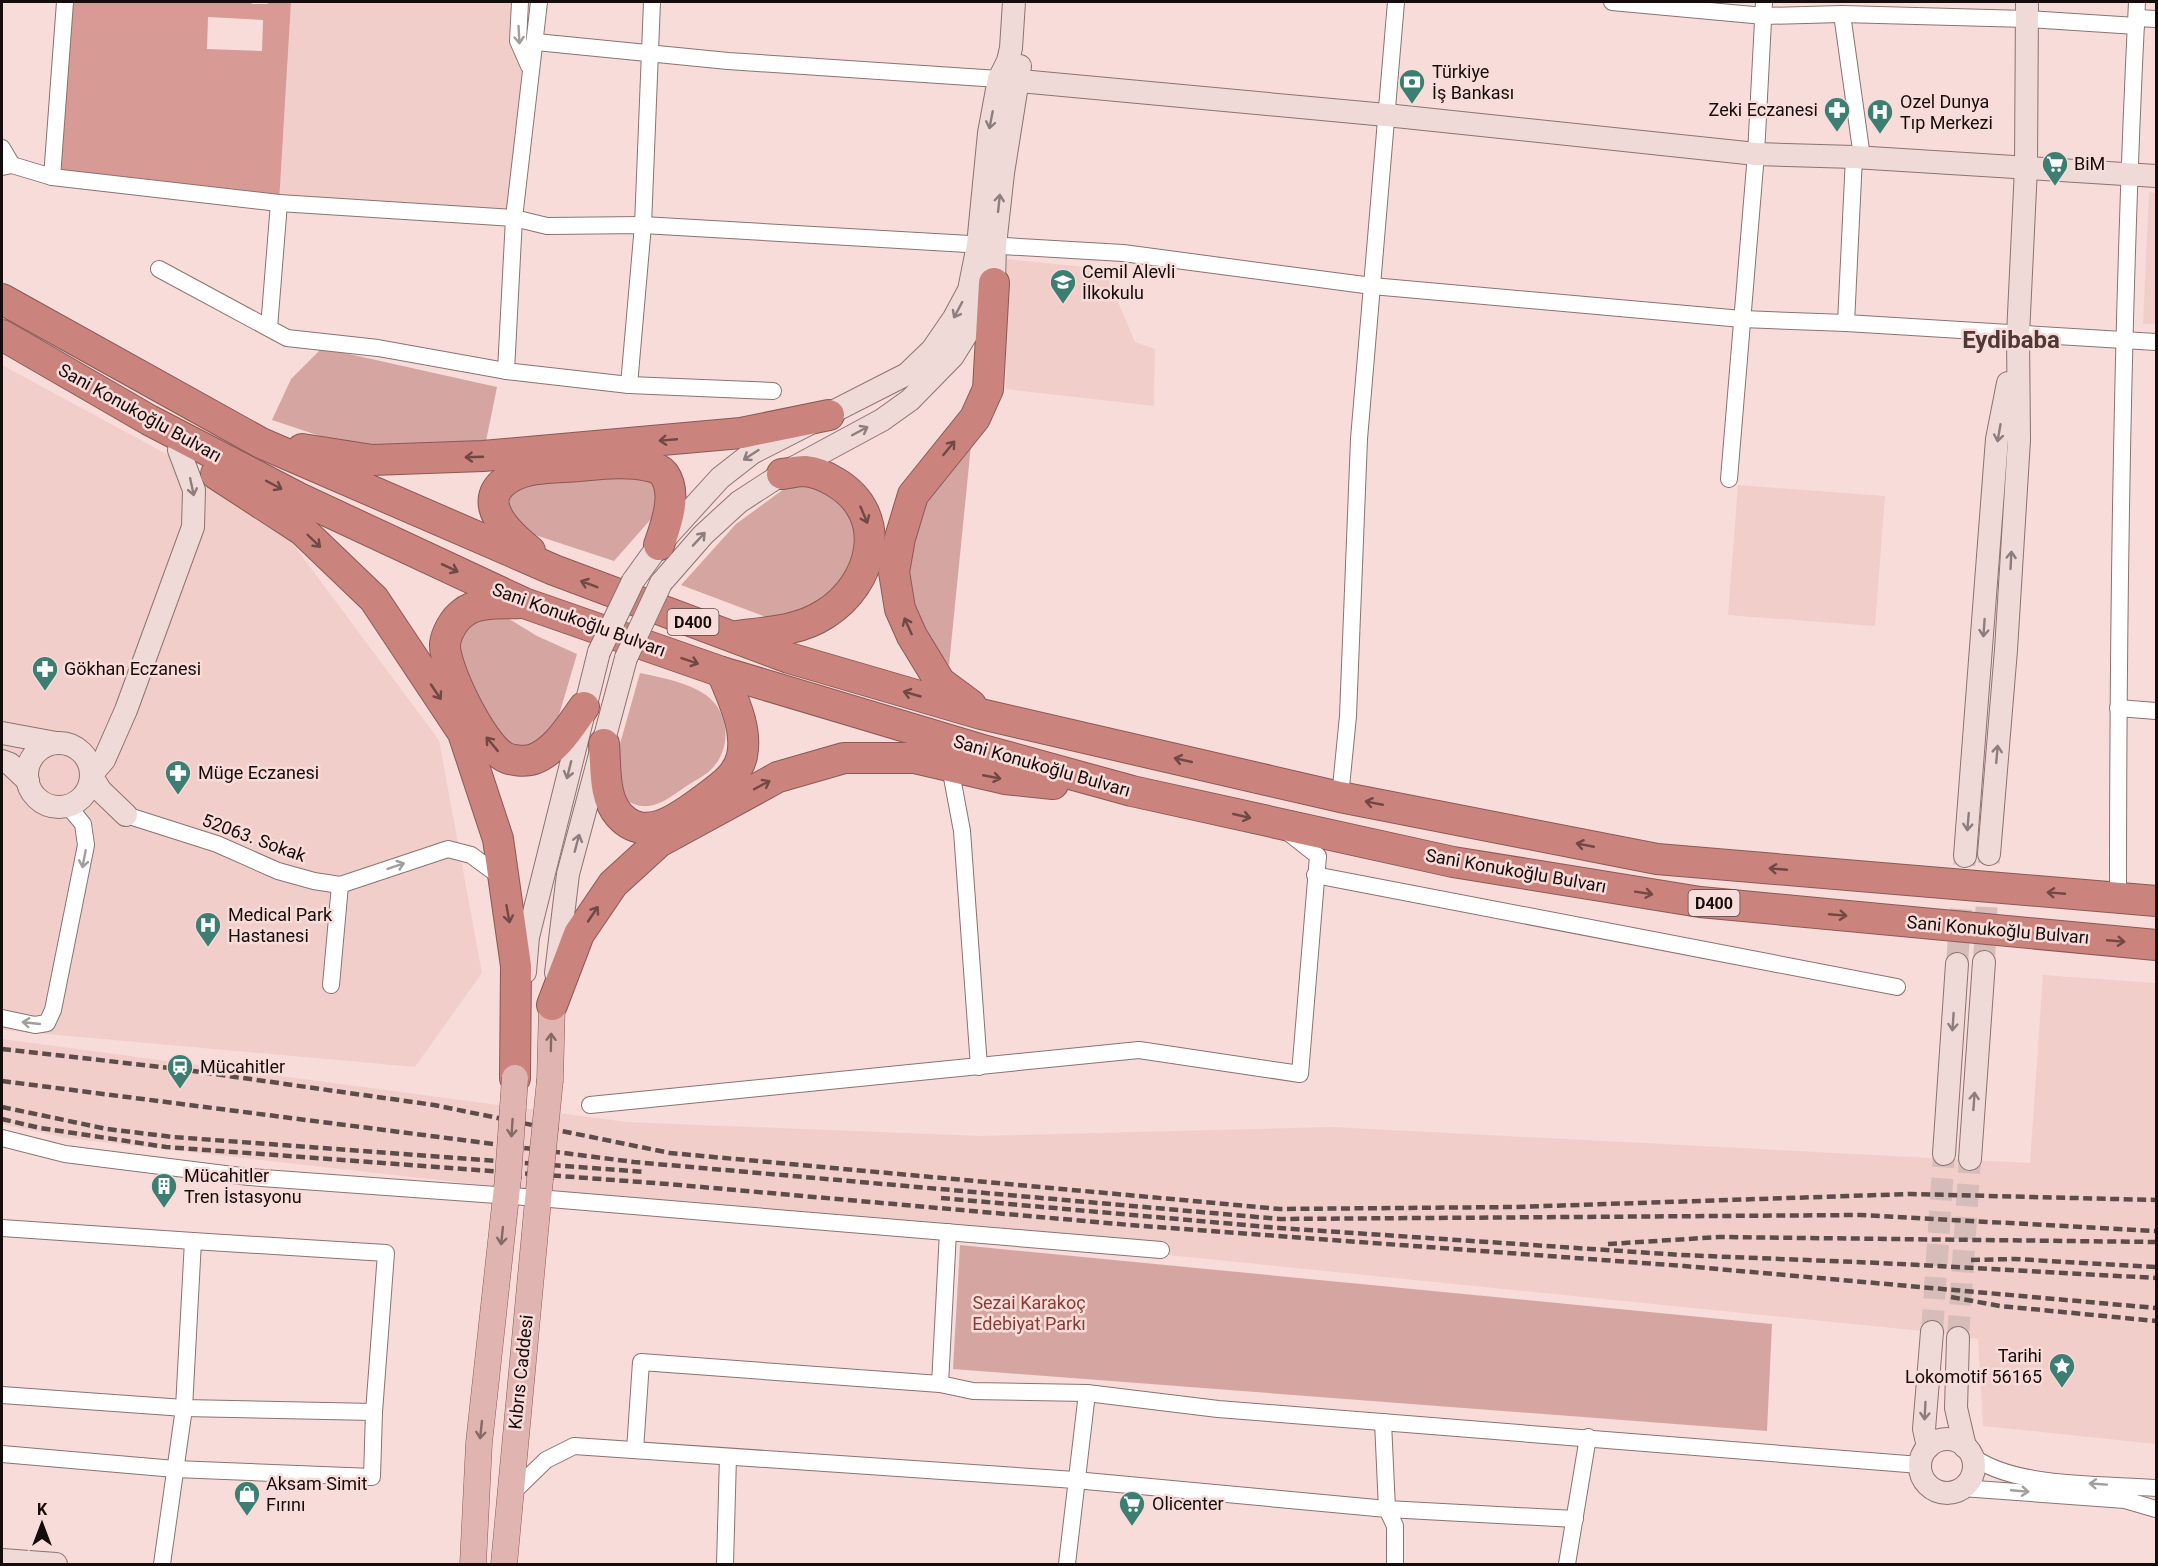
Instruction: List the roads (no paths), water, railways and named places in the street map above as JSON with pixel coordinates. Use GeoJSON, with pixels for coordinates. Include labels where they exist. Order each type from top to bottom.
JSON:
{"type":"FeatureCollection","features":[{"type":"Feature","properties":{"kind":"highway"},"geometry":{"type":"LineString","coordinates":[[986,716],[940,682],[912,636],[900,609],[894,572],[900,538],[913,495],[975,418],[988,389],[994,282]]}},
{"type":"Feature","properties":{"kind":"highway","name":"Sani Konukoğlu Bulvarı"},"geometry":{"type":"LineString","coordinates":[[2,299],[261,443],[554,570],[789,658],[986,716],[1340,797],[1657,859],[2157,901]]}},
{"type":"Feature","properties":{"kind":"highway","name":"Sani Konukoğlu Bulvarı"},"geometry":{"type":"LineString","coordinates":[[2,335],[149,420],[299,498],[524,603],[722,672],[982,750],[1132,791],[1453,862],[1700,902],[2157,945]]}},
{"type":"Feature","properties":{"kind":"highway"},"geometry":{"type":"LineString","coordinates":[[261,443],[372,460],[483,456],[741,434],[829,415]]}},
{"type":"Feature","properties":{"kind":"highway"},"geometry":{"type":"LineString","coordinates":[[149,420],[179,450],[302,530],[374,599],[463,733],[498,839],[501,877],[516,966],[515,1078]]}},
{"type":"Feature","properties":{"kind":"highway"},"geometry":{"type":"LineString","coordinates":[[554,570],[501,525],[495,509],[495,495],[509,478],[538,469],[613,463],[656,468],[664,474],[670,500],[659,545]]}},
{"type":"Feature","properties":{"kind":"highway"},"geometry":{"type":"LineString","coordinates":[[731,636],[783,631],[825,615],[856,587],[862,574],[870,544],[870,530],[867,518],[854,496],[826,477],[806,471],[782,474]]}},
{"type":"Feature","properties":{"kind":"highway"},"geometry":{"type":"LineString","coordinates":[[524,603],[480,606],[463,613],[450,628],[445,644],[448,662],[459,691],[478,729],[502,756],[517,761],[534,759],[560,741],[584,707]]}},
{"type":"Feature","properties":{"kind":"highway"},"geometry":{"type":"LineString","coordinates":[[604,744],[608,789],[611,803],[618,814],[629,823],[644,828],[660,826],[675,820],[728,781],[737,769],[742,755],[742,726],[722,672]]}},
{"type":"Feature","properties":{"kind":"highway"},"geometry":{"type":"LineString","coordinates":[[552,1005],[579,934],[613,884],[659,842],[778,777],[844,758],[914,758],[1005,779],[1132,791]]}},
{"type":"Feature","properties":{"kind":"main road","name":"Kıbrıs Caddesi"},"geometry":{"type":"LineString","coordinates":[[504,1564],[505,1531],[550,1080],[552,1005]]}},
{"type":"Feature","properties":{"kind":"main road"},"geometry":{"type":"LineString","coordinates":[[473,1564],[479,1443],[507,1187],[515,1078]]}},
{"type":"Feature","properties":{"kind":"main road"},"geometry":{"type":"LineString","coordinates":[[457,1564],[465,1554],[474,1524]]}},
{"type":"Feature","properties":{"kind":"main road"},"geometry":{"type":"LineString","coordinates":[[505,1531],[514,1564]]}},
{"type":"Feature","properties":{"kind":"street"},"geometry":{"type":"LineString","coordinates":[[52,177],[65,2]]}},
{"type":"Feature","properties":{"kind":"street"},"geometry":{"type":"LineString","coordinates":[[520,2],[518,41],[529,66]]}},
{"type":"Feature","properties":{"kind":"street"},"geometry":{"type":"LineString","coordinates":[[506,371],[514,218],[529,66],[536,42],[539,2]]}},
{"type":"Feature","properties":{"kind":"street"},"geometry":{"type":"LineString","coordinates":[[629,385],[643,225],[652,2]]}},
{"type":"Feature","properties":{"kind":"street"},"geometry":{"type":"LineString","coordinates":[[515,1078],[528,938],[599,652],[633,581],[659,545],[720,478],[752,453],[907,375],[932,350],[969,290],[987,245],[1003,173],[1009,79],[1008,61],[1014,2]]}},
{"type":"Feature","properties":{"kind":"street"},"geometry":{"type":"LineString","coordinates":[[1009,79],[1027,2]]}},
{"type":"Feature","properties":{"kind":"street"},"geometry":{"type":"LineString","coordinates":[[1340,797],[1348,716],[1359,439],[1396,2]]}},
{"type":"Feature","properties":{"kind":"street"},"geometry":{"type":"LineString","coordinates":[[1612,2],[1842,15],[2027,10],[2137,15],[2157,20]]}},
{"type":"Feature","properties":{"kind":"street"},"geometry":{"type":"LineString","coordinates":[[1729,479],[1756,154],[1764,9]]}},
{"type":"Feature","properties":{"kind":"street"},"geometry":{"type":"LineString","coordinates":[[1989,854],[2006,650],[2019,440],[2018,334],[2026,168],[2027,10]]}},
{"type":"Feature","properties":{"kind":"street"},"geometry":{"type":"LineString","coordinates":[[1842,15],[1858,157],[1846,323]]}},
{"type":"Feature","properties":{"kind":"street"},"geometry":{"type":"LineString","coordinates":[[2118,898],[2118,708],[2128,174],[2137,15]]}},
{"type":"Feature","properties":{"kind":"street"},"geometry":{"type":"LineString","coordinates":[[536,42],[650,53],[1009,79],[1386,115],[1756,154],[1858,157],[2157,176]]}},
{"type":"Feature","properties":{"kind":"street"},"geometry":{"type":"LineString","coordinates":[[2,148],[7,166],[52,177],[279,203],[514,218],[547,226],[643,225],[1123,253],[1372,286],[1742,319],[2157,342]]}},
{"type":"Feature","properties":{"kind":"street"},"geometry":{"type":"LineString","coordinates":[[269,328],[279,203]]}},
{"type":"Feature","properties":{"kind":"street"},"geometry":{"type":"LineString","coordinates":[[552,1005],[568,874],[626,658],[661,583],[703,535],[739,502],[782,474],[882,420],[910,400],[953,356],[974,322],[994,282],[987,245]]}},
{"type":"Feature","properties":{"kind":"street"},"geometry":{"type":"LineString","coordinates":[[159,269],[287,338],[378,348],[506,371],[629,385],[773,391]]}},
{"type":"Feature","properties":{"kind":"street"},"geometry":{"type":"LineString","coordinates":[[1965,856],[1997,439],[2018,334]]}},
{"type":"Feature","properties":{"kind":"street"},"geometry":{"type":"LineString","coordinates":[[68,806],[85,794],[92,775],[104,760],[126,710],[193,527],[194,490],[179,450]]}},
{"type":"Feature","properties":{"kind":"street"},"geometry":{"type":"LineString","coordinates":[[2118,708],[2157,711]]}},
{"type":"Feature","properties":{"kind":"street"},"geometry":{"type":"LineString","coordinates":[[28,781],[31,761],[46,746],[90,742],[106,732],[126,710]]}},
{"type":"Feature","properties":{"kind":"street"},"geometry":{"type":"LineString","coordinates":[[2,733],[62,744],[84,755],[100,791],[126,815]]}},
{"type":"Feature","properties":{"kind":"street"},"geometry":{"type":"LineString","coordinates":[[2,761],[10,764],[28,781],[38,799],[47,805],[126,815]]}},
{"type":"Feature","properties":{"kind":"street"},"geometry":{"type":"LineString","coordinates":[[950,767],[962,831],[979,1067]]}},
{"type":"Feature","properties":{"kind":"street"},"geometry":{"type":"LineString","coordinates":[[2,1018],[35,1025],[46,1023],[53,1010],[86,845],[84,824],[68,806]]}},
{"type":"Feature","properties":{"kind":"street","name":"52063. Sokak"},"geometry":{"type":"LineString","coordinates":[[126,815],[216,844],[278,871],[340,885]]}},
{"type":"Feature","properties":{"kind":"street"},"geometry":{"type":"LineString","coordinates":[[590,1105],[1139,1050],[1300,1074],[1318,856],[1277,824]]}},
{"type":"Feature","properties":{"kind":"street"},"geometry":{"type":"LineString","coordinates":[[332,985],[340,885],[448,849],[471,855],[501,877]]}},
{"type":"Feature","properties":{"kind":"street"},"geometry":{"type":"LineString","coordinates":[[1315,875],[1897,987]]}},
{"type":"Feature","properties":{"kind":"street"},"geometry":{"type":"LineString","coordinates":[[1970,1159],[1984,962]]}},
{"type":"Feature","properties":{"kind":"street"},"geometry":{"type":"LineString","coordinates":[[1944,1154],[1957,964]]}},
{"type":"Feature","properties":{"kind":"street"},"geometry":{"type":"LineString","coordinates":[[2,1138],[65,1154],[249,1177],[539,1188],[948,1232],[1161,1250]]}},
{"type":"Feature","properties":{"kind":"street"},"geometry":{"type":"LineString","coordinates":[[2,1228],[386,1253],[374,1412],[372,1477],[175,1469],[2,1454]]}},
{"type":"Feature","properties":{"kind":"street"},"geometry":{"type":"LineString","coordinates":[[940,1384],[948,1232]]}},
{"type":"Feature","properties":{"kind":"street"},"geometry":{"type":"LineString","coordinates":[[162,1564],[184,1408],[193,1241]]}},
{"type":"Feature","properties":{"kind":"street"},"geometry":{"type":"LineString","coordinates":[[1932,1332],[1924,1429],[1923,1479],[1936,1491],[1945,1493],[1962,1488],[2125,1500],[2157,1509]]}},
{"type":"Feature","properties":{"kind":"street"},"geometry":{"type":"LineString","coordinates":[[1958,1338],[1956,1408],[1969,1451],[1972,1474],[1962,1488]]}},
{"type":"Feature","properties":{"kind":"street"},"geometry":{"type":"LineString","coordinates":[[634,1450],[641,1362],[940,1384],[973,1391],[1087,1393],[1218,1409],[1588,1437],[1924,1456],[1944,1439],[1952,1440],[1969,1451],[1985,1466],[2009,1474],[2157,1488]]}},
{"type":"Feature","properties":{"kind":"street"},"geometry":{"type":"LineString","coordinates":[[1067,1564],[1075,1480],[1087,1393]]}},
{"type":"Feature","properties":{"kind":"street"},"geometry":{"type":"LineString","coordinates":[[2,1395],[184,1408],[374,1412]]}},
{"type":"Feature","properties":{"kind":"street"},"geometry":{"type":"LineString","coordinates":[[1383,1422],[1387,1509],[1395,1526],[1395,1564]]}},
{"type":"Feature","properties":{"kind":"street"},"geometry":{"type":"LineString","coordinates":[[1567,1564],[1588,1437]]}},
{"type":"Feature","properties":{"kind":"street"},"geometry":{"type":"LineString","coordinates":[[509,1497],[546,1460],[574,1446],[1075,1480],[1387,1509],[1575,1519]]}},
{"type":"Feature","properties":{"kind":"street"},"geometry":{"type":"LineString","coordinates":[[725,1564],[728,1457]]}},
{"type":"Feature","properties":{"kind":"street"},"geometry":{"type":"LineString","coordinates":[[2,1560],[56,1564]]}},
{"type":"Feature","properties":{"kind":"tunnel"},"geometry":{"type":"LineString","coordinates":[[1984,962],[1989,854]]}},
{"type":"Feature","properties":{"kind":"tunnel"},"geometry":{"type":"LineString","coordinates":[[1957,964],[1965,856]]}},
{"type":"Feature","properties":{"kind":"tunnel"},"geometry":{"type":"LineString","coordinates":[[1932,1332],[1944,1154]]}},
{"type":"Feature","properties":{"kind":"tunnel"},"geometry":{"type":"LineString","coordinates":[[1958,1338],[1970,1159]]}},
{"type":"Feature","properties":{"kind":"railway"},"geometry":{"type":"LineString","coordinates":[[2,1049],[179,1069],[434,1105],[670,1153],[1280,1209],[1516,1207],[1910,1194],[2156,1200]]}},
{"type":"Feature","properties":{"kind":"railway"},"geometry":{"type":"LineString","coordinates":[[2,1081],[634,1162],[1280,1219],[1860,1215],[2156,1231]]}},
{"type":"Feature","properties":{"kind":"railway"},"geometry":{"type":"LineString","coordinates":[[2,1107],[107,1129],[173,1137],[645,1172]]}},
{"type":"Feature","properties":{"kind":"railway"},"geometry":{"type":"LineString","coordinates":[[2,1119],[40,1128],[166,1147],[668,1184],[1130,1225],[1684,1266],[2156,1308]]}},
{"type":"Feature","properties":{"kind":"railway"},"geometry":{"type":"LineString","coordinates":[[941,1198],[1279,1228],[1681,1255],[2156,1278]]}},
{"type":"Feature","properties":{"kind":"railway"},"geometry":{"type":"LineString","coordinates":[[1608,1244],[1719,1237],[2156,1242]]}},
{"type":"Feature","properties":{"kind":"railway"},"geometry":{"type":"LineString","coordinates":[[1971,1260],[2014,1259],[2156,1267]]}},
{"type":"Feature","properties":{"kind":"railway"},"geometry":{"type":"LineString","coordinates":[[1951,1297],[2000,1306],[2156,1321]]}},
{"type":"Feature","properties":{"kind":"place","name":"Türkiye İş Bankası"},"geometry":{"type":"Point","coordinates":[1412,105]}},
{"type":"Feature","properties":{"kind":"place","name":"Zeki Eczanesi"},"geometry":{"type":"Point","coordinates":[1837,133]}},
{"type":"Feature","properties":{"kind":"place","name":"Ozel Dunya Tıp Merkezi"},"geometry":{"type":"Point","coordinates":[1880,135]}},
{"type":"Feature","properties":{"kind":"place","name":"BiM"},"geometry":{"type":"Point","coordinates":[2055,187]}},
{"type":"Feature","properties":{"kind":"place","name":"Cemil Alevli İlkokulu"},"geometry":{"type":"Point","coordinates":[1063,305]}},
{"type":"Feature","properties":{"kind":"place","name":"Gökhan Eczanesi"},"geometry":{"type":"Point","coordinates":[45,692]}},
{"type":"Feature","properties":{"kind":"place","name":"Müge Eczanesi"},"geometry":{"type":"Point","coordinates":[178,796]}},
{"type":"Feature","properties":{"kind":"place","name":"Medical Park Hastanesi"},"geometry":{"type":"Point","coordinates":[208,948]}},
{"type":"Feature","properties":{"kind":"place","name":"Mücahitler"},"geometry":{"type":"Point","coordinates":[180,1090]}},
{"type":"Feature","properties":{"kind":"place","name":"Mücahitler Tren İstasyonu"},"geometry":{"type":"Point","coordinates":[164,1209]}},
{"type":"Feature","properties":{"kind":"place","name":"Tarihi Lokomotif 56165"},"geometry":{"type":"Point","coordinates":[2062,1389]}},
{"type":"Feature","properties":{"kind":"place","name":"Aksam Simit Fırını"},"geometry":{"type":"Point","coordinates":[247,1517]}},
{"type":"Feature","properties":{"kind":"place","name":"Olicenter"},"geometry":{"type":"Point","coordinates":[1132,1527]}},
{"type":"Feature","properties":{"kind":"district","name":"Eydibaba"},"geometry":{"type":"Point","coordinates":[2011,340]}},
{"type":"Feature","properties":{"kind":"park label","name":"Sezai Karakoç Edebiyat Parkı"},"geometry":{"type":"Point","coordinates":[1029,1313]}}]}
